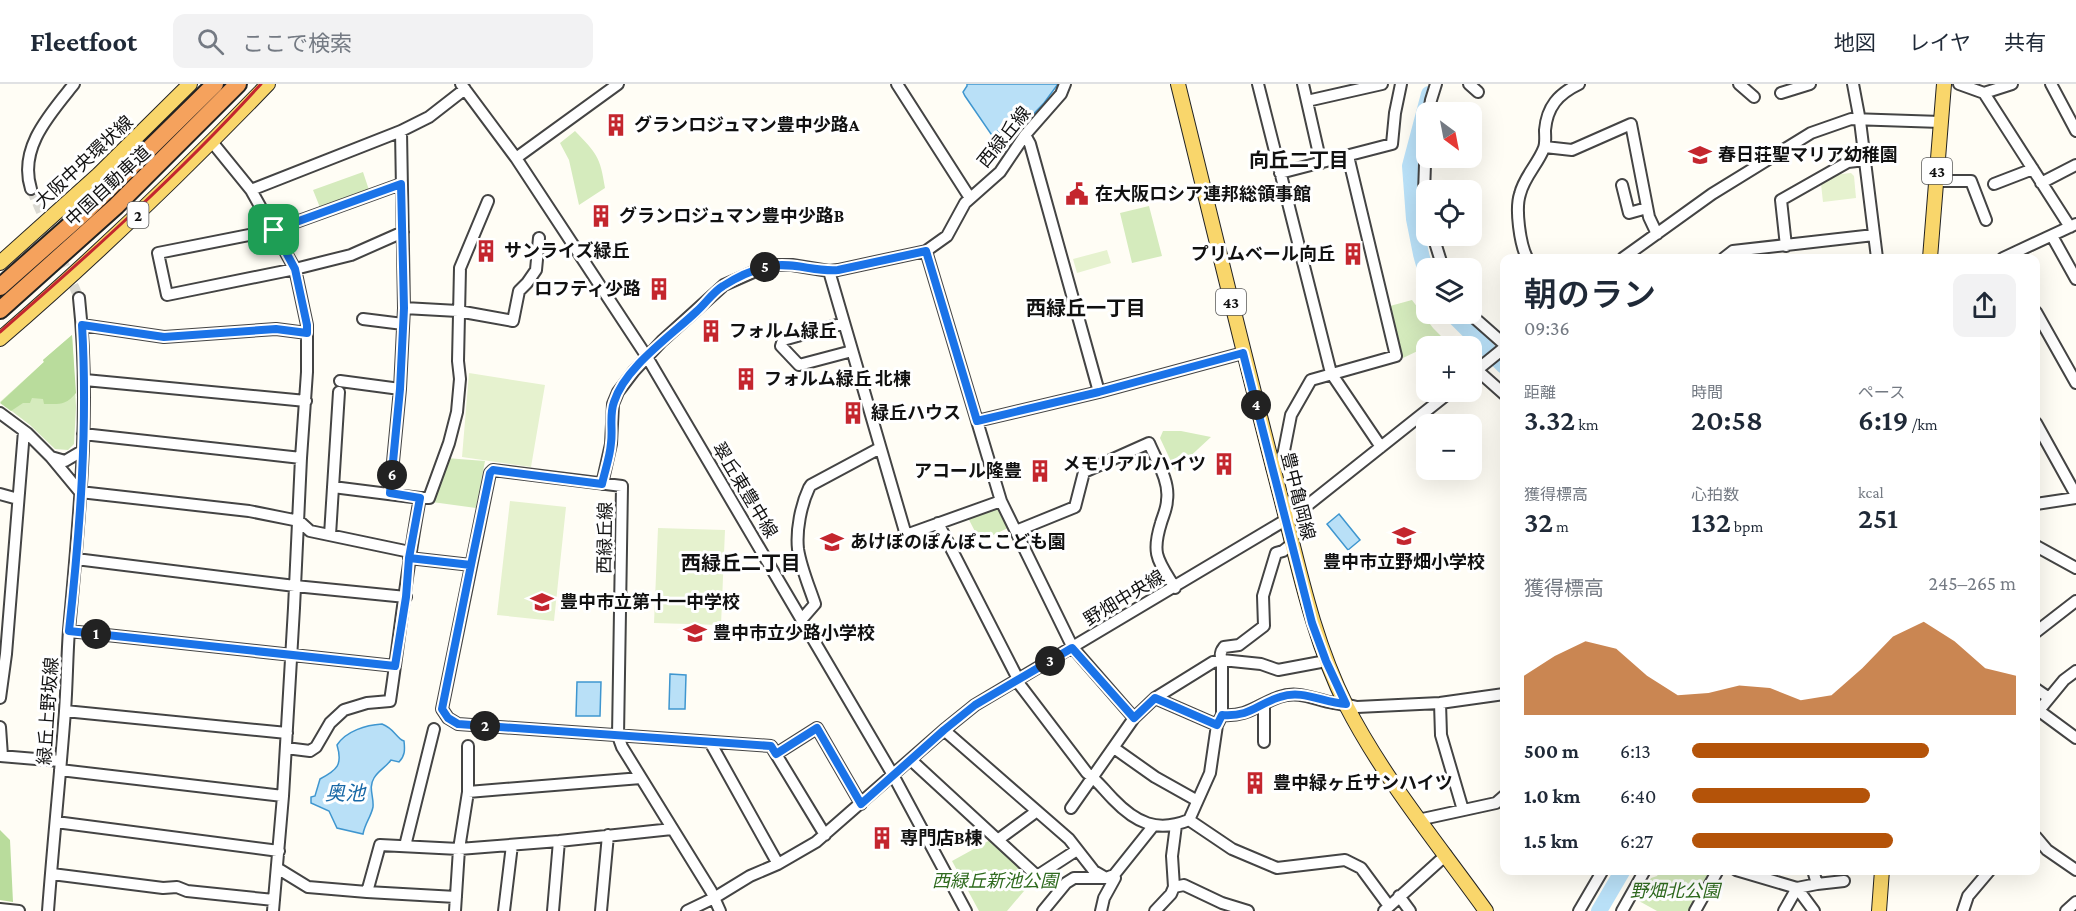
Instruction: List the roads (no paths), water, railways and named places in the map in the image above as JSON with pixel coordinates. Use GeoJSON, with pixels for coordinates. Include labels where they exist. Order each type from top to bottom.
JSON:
{"type":"FeatureCollection","features":[{"type":"Feature","properties":{"kind":"highway","name":"中国自動車道"},"geometry":{"type":"LineString","coordinates":[[0,287],[95,202],[215,84]]}},
{"type":"Feature","properties":{"kind":"highway","name":"中国自動車道"},"geometry":{"type":"LineString","coordinates":[[0,310],[116,206],[238,84]]}},
{"type":"Feature","properties":{"kind":"main road","name":"大阪中央環状線"},"geometry":{"type":"LineString","coordinates":[[2,257],[98,175],[190,84]]}},
{"type":"Feature","properties":{"kind":"main road","name":"2"},"geometry":{"type":"LineString","coordinates":[[0,339],[96,254],[212,142],[268,84]]}},
{"type":"Feature","properties":{"kind":"main road","name":"豊中亀岡線"},"geometry":{"type":"LineString","coordinates":[[1178,84],[1243,353],[1312,623],[1326,661],[1346,704],[1374,754],[1418,820],[1486,911]]}},
{"type":"Feature","properties":{"kind":"main road","name":"43"},"geometry":{"type":"LineString","coordinates":[[1930,254],[1944,84]]}},
{"type":"Feature","properties":{"kind":"main road"},"geometry":{"type":"LineString","coordinates":[[1879,911],[1882,875]]}},
{"type":"Feature","properties":{"kind":"street"},"geometry":{"type":"LineString","coordinates":[[31,189],[27,179],[29,156],[36,136],[49,115],[74,84]]}},
{"type":"Feature","properties":{"kind":"street"},"geometry":{"type":"LineString","coordinates":[[516,158],[618,84]]}},
{"type":"Feature","properties":{"kind":"street"},"geometry":{"type":"LineString","coordinates":[[897,84],[970,198]]}},
{"type":"Feature","properties":{"kind":"street","name":"西緑丘線"},"geometry":{"type":"LineString","coordinates":[[720,911],[622,747],[618,736],[622,486],[602,484],[611,444],[613,404],[618,392],[647,357],[718,290],[736,279],[767,267],[784,264],[829,271],[926,251],[947,236],[961,208],[1000,172],[1025,135],[1061,94],[1065,84]]}},
{"type":"Feature","properties":{"kind":"street"},"geometry":{"type":"LineString","coordinates":[[1258,84],[1331,373],[1381,447]]}},
{"type":"Feature","properties":{"kind":"street"},"geometry":{"type":"LineString","coordinates":[[1303,84],[1321,163]]}},
{"type":"Feature","properties":{"kind":"street"},"geometry":{"type":"LineString","coordinates":[[1307,101],[1343,88],[1382,84]]}},
{"type":"Feature","properties":{"kind":"street"},"geometry":{"type":"LineString","coordinates":[[1281,173],[1392,144],[1401,84]]}},
{"type":"Feature","properties":{"kind":"street"},"geometry":{"type":"LineString","coordinates":[[1431,102],[1436,84]]}},
{"type":"Feature","properties":{"kind":"street"},"geometry":{"type":"LineString","coordinates":[[1525,254],[1519,224],[1519,195],[1545,147],[1546,116],[1551,107],[1569,89],[1579,84]]}},
{"type":"Feature","properties":{"kind":"street"},"geometry":{"type":"LineString","coordinates":[[1739,84],[1754,97]]}},
{"type":"Feature","properties":{"kind":"street"},"geometry":{"type":"LineString","coordinates":[[1781,93],[1810,84]]}},
{"type":"Feature","properties":{"kind":"street"},"geometry":{"type":"LineString","coordinates":[[1853,84],[1860,121],[1876,254]]}},
{"type":"Feature","properties":{"kind":"street"},"geometry":{"type":"LineString","coordinates":[[1959,84],[1984,93],[2012,84]]}},
{"type":"Feature","properties":{"kind":"street"},"geometry":{"type":"LineString","coordinates":[[2051,84],[2076,131]]}},
{"type":"Feature","properties":{"kind":"street"},"geometry":{"type":"LineString","coordinates":[[251,190],[401,131],[429,117],[463,87]]}},
{"type":"Feature","properties":{"kind":"street","name":"翠丘東豊中線"},"geometry":{"type":"LineString","coordinates":[[463,87],[516,158],[647,357],[893,775],[966,911]]}},
{"type":"Feature","properties":{"kind":"street"},"geometry":{"type":"LineString","coordinates":[[1984,93],[2032,170],[2073,225],[2013,254]]}},
{"type":"Feature","properties":{"kind":"street"},"geometry":{"type":"LineString","coordinates":[[1629,254],[1712,194],[1811,133],[1851,120],[1941,122]]}},
{"type":"Feature","properties":{"kind":"street"},"geometry":{"type":"LineString","coordinates":[[1545,147],[1572,150],[1631,124],[1649,217],[1657,234]]}},
{"type":"Feature","properties":{"kind":"street"},"geometry":{"type":"LineString","coordinates":[[390,493],[400,389],[404,308],[401,131]]}},
{"type":"Feature","properties":{"kind":"street"},"geometry":{"type":"LineString","coordinates":[[1025,135],[1030,144],[1099,392]]}},
{"type":"Feature","properties":{"kind":"street"},"geometry":{"type":"LineString","coordinates":[[52,874],[163,888],[177,887],[187,891],[273,905],[283,796],[296,586],[301,458],[306,401],[307,325],[295,269],[251,190],[212,142]]}},
{"type":"Feature","properties":{"kind":"street"},"geometry":{"type":"LineString","coordinates":[[1272,467],[1282,461],[1291,415],[1311,380],[1396,356],[1348,156]]}},
{"type":"Feature","properties":{"kind":"street"},"geometry":{"type":"LineString","coordinates":[[1786,246],[1780,200],[1848,162],[1865,160]]}},
{"type":"Feature","properties":{"kind":"street"},"geometry":{"type":"LineString","coordinates":[[2041,183],[2076,165]]}},
{"type":"Feature","properties":{"kind":"street"},"geometry":{"type":"LineString","coordinates":[[1994,184],[2032,170]]}},
{"type":"Feature","properties":{"kind":"street"},"geometry":{"type":"LineString","coordinates":[[1936,181],[1971,181],[1986,220]]}},
{"type":"Feature","properties":{"kind":"street"},"geometry":{"type":"LineString","coordinates":[[401,184],[274,230],[158,253],[167,294],[295,269],[351,255],[403,232]]}},
{"type":"Feature","properties":{"kind":"street"},"geometry":{"type":"LineString","coordinates":[[1622,185],[1629,213],[1647,208]]}},
{"type":"Feature","properties":{"kind":"street"},"geometry":{"type":"LineString","coordinates":[[333,487],[429,498],[449,443],[457,412],[460,379],[458,311],[460,268],[488,201]]}},
{"type":"Feature","properties":{"kind":"street"},"geometry":{"type":"LineString","coordinates":[[1729,254],[1733,251],[1874,235]]}},
{"type":"Feature","properties":{"kind":"street"},"geometry":{"type":"LineString","coordinates":[[2052,236],[2076,279]]}},
{"type":"Feature","properties":{"kind":"street"},"geometry":{"type":"LineString","coordinates":[[404,308],[458,311],[513,321],[519,291],[536,270],[539,238]]}},
{"type":"Feature","properties":{"kind":"street"},"geometry":{"type":"LineString","coordinates":[[926,251],[1001,501],[1072,648],[1134,718]]}},
{"type":"Feature","properties":{"kind":"street"},"geometry":{"type":"LineString","coordinates":[[829,271],[906,535],[1001,501]]}},
{"type":"Feature","properties":{"kind":"street","name":"緑丘上野坂線"},"geometry":{"type":"LineString","coordinates":[[48,911],[65,711],[83,434],[85,380],[79,298]]}},
{"type":"Feature","properties":{"kind":"street"},"geometry":{"type":"LineString","coordinates":[[363,319],[403,324]]}},
{"type":"Feature","properties":{"kind":"street"},"geometry":{"type":"LineString","coordinates":[[2040,319],[2076,383]]}},
{"type":"Feature","properties":{"kind":"street"},"geometry":{"type":"LineString","coordinates":[[844,323],[783,340],[781,346],[799,365],[852,351]]}},
{"type":"Feature","properties":{"kind":"street"},"geometry":{"type":"LineString","coordinates":[[1480,324],[1500,343]]}},
{"type":"Feature","properties":{"kind":"street"},"geometry":{"type":"LineString","coordinates":[[82,325],[164,337],[276,329],[307,333]]}},
{"type":"Feature","properties":{"kind":"street"},"geometry":{"type":"LineString","coordinates":[[1482,365],[1500,350]]}},
{"type":"Feature","properties":{"kind":"street"},"geometry":{"type":"LineString","coordinates":[[977,421],[1099,392],[1243,353]]}},
{"type":"Feature","properties":{"kind":"street"},"geometry":{"type":"LineString","coordinates":[[1482,375],[1500,391]]}},
{"type":"Feature","properties":{"kind":"street"},"geometry":{"type":"LineString","coordinates":[[85,380],[306,401]]}},
{"type":"Feature","properties":{"kind":"street"},"geometry":{"type":"LineString","coordinates":[[330,535],[340,387],[400,389]]}},
{"type":"Feature","properties":{"kind":"street","name":"野畑中央線"},"geometry":{"type":"LineString","coordinates":[[687,911],[750,876],[778,864],[825,835],[975,705],[1286,520],[1437,402]]}},
{"type":"Feature","properties":{"kind":"street"},"geometry":{"type":"LineString","coordinates":[[0,413],[24,431],[51,457],[80,492],[249,511],[299,521],[310,531],[409,555],[471,565]]}},
{"type":"Feature","properties":{"kind":"street"},"geometry":{"type":"LineString","coordinates":[[2040,430],[2076,496],[2040,503]]}},
{"type":"Feature","properties":{"kind":"street"},"geometry":{"type":"LineString","coordinates":[[0,698],[6,582],[18,499],[24,431]]}},
{"type":"Feature","properties":{"kind":"street"},"geometry":{"type":"LineString","coordinates":[[83,434],[301,458]]}},
{"type":"Feature","properties":{"kind":"street"},"geometry":{"type":"LineString","coordinates":[[1016,531],[1075,507],[1084,472],[1149,443],[1165,480],[1168,500],[1155,541],[1155,549],[1159,563],[1175,588]]}},
{"type":"Feature","properties":{"kind":"street"},"geometry":{"type":"LineString","coordinates":[[802,619],[815,604],[798,544],[808,488],[880,448]]}},
{"type":"Feature","properties":{"kind":"street"},"geometry":{"type":"LineString","coordinates":[[51,457],[65,461],[82,451]]}},
{"type":"Feature","properties":{"kind":"street"},"geometry":{"type":"LineString","coordinates":[[602,484],[493,470],[490,473],[442,709],[448,718],[458,724],[771,746],[825,835]]}},
{"type":"Feature","properties":{"kind":"street"},"geometry":{"type":"LineString","coordinates":[[0,494],[18,499]]}},
{"type":"Feature","properties":{"kind":"street"},"geometry":{"type":"LineString","coordinates":[[286,748],[310,751],[316,747],[330,723],[344,710],[367,703],[390,701],[406,597],[409,555],[420,498]]}},
{"type":"Feature","properties":{"kind":"street"},"geometry":{"type":"LineString","coordinates":[[938,523],[1020,686],[1087,773],[1115,801],[1145,824],[1154,825],[1176,825],[1189,820],[1210,773],[1220,720],[1222,660],[1220,655],[1224,647],[1239,645],[1264,626],[1263,596],[1272,564],[1276,553],[1292,544]]}},
{"type":"Feature","properties":{"kind":"street"},"geometry":{"type":"LineString","coordinates":[[2040,548],[2076,567]]}},
{"type":"Feature","properties":{"kind":"street"},"geometry":{"type":"LineString","coordinates":[[76,560],[406,597]]}},
{"type":"Feature","properties":{"kind":"street"},"geometry":{"type":"LineString","coordinates":[[2040,629],[2076,601]]}},
{"type":"Feature","properties":{"kind":"street"},"geometry":{"type":"LineString","coordinates":[[69,631],[395,666]]}},
{"type":"Feature","properties":{"kind":"street"},"geometry":{"type":"LineString","coordinates":[[1071,808],[1134,718],[1155,698],[1213,662],[1222,660],[1262,664],[1278,670],[1326,661]]}},
{"type":"Feature","properties":{"kind":"street"},"geometry":{"type":"LineString","coordinates":[[2040,708],[2064,680],[2076,671]]}},
{"type":"Feature","properties":{"kind":"street"},"geometry":{"type":"LineString","coordinates":[[2040,691],[2049,698]]}},
{"type":"Feature","properties":{"kind":"street"},"geometry":{"type":"LineString","coordinates":[[1155,698],[1220,720],[1252,712],[1281,696],[1307,695],[1335,704],[1357,707],[1440,703],[1500,695]]}},
{"type":"Feature","properties":{"kind":"street"},"geometry":{"type":"LineString","coordinates":[[1440,703],[1441,735],[1463,810]]}},
{"type":"Feature","properties":{"kind":"street"},"geometry":{"type":"LineString","coordinates":[[1264,705],[1264,742]]}},
{"type":"Feature","properties":{"kind":"street"},"geometry":{"type":"LineString","coordinates":[[65,711],[287,733]]}},
{"type":"Feature","properties":{"kind":"street"},"geometry":{"type":"LineString","coordinates":[[2040,714],[2076,738]]}},
{"type":"Feature","properties":{"kind":"street"},"geometry":{"type":"LineString","coordinates":[[0,728],[1,756],[283,796]]}},
{"type":"Feature","properties":{"kind":"street"},"geometry":{"type":"LineString","coordinates":[[776,754],[817,728],[861,804]]}},
{"type":"Feature","properties":{"kind":"street"},"geometry":{"type":"LineString","coordinates":[[405,846],[434,729]]}},
{"type":"Feature","properties":{"kind":"street"},"geometry":{"type":"LineString","coordinates":[[944,730],[1069,839],[1094,871],[1115,878],[1104,898],[1101,911]]}},
{"type":"Feature","properties":{"kind":"street"},"geometry":{"type":"LineString","coordinates":[[710,742],[778,864]]}},
{"type":"Feature","properties":{"kind":"street"},"geometry":{"type":"LineString","coordinates":[[455,911],[459,849],[468,792],[468,746]]}},
{"type":"Feature","properties":{"kind":"street"},"geometry":{"type":"LineString","coordinates":[[1114,748],[1155,777],[1196,800]]}},
{"type":"Feature","properties":{"kind":"street"},"geometry":{"type":"LineString","coordinates":[[911,760],[1037,876],[1077,850]]}},
{"type":"Feature","properties":{"kind":"street"},"geometry":{"type":"LineString","coordinates":[[468,792],[641,778]]}},
{"type":"Feature","properties":{"kind":"street"},"geometry":{"type":"LineString","coordinates":[[1418,820],[1496,804],[1500,800]]}},
{"type":"Feature","properties":{"kind":"street"},"geometry":{"type":"LineString","coordinates":[[999,839],[1037,811]]}},
{"type":"Feature","properties":{"kind":"street"},"geometry":{"type":"LineString","coordinates":[[1189,820],[1232,849],[1277,868],[1345,860],[1361,868],[1386,908],[1446,855]]}},
{"type":"Feature","properties":{"kind":"street"},"geometry":{"type":"LineString","coordinates":[[56,822],[279,850]]}},
{"type":"Feature","properties":{"kind":"street"},"geometry":{"type":"LineString","coordinates":[[1043,911],[1066,883],[1074,878],[1110,876],[1154,825]]}},
{"type":"Feature","properties":{"kind":"street"},"geometry":{"type":"LineString","coordinates":[[1155,911],[1172,894],[1174,888],[1172,856],[1176,825]]}},
{"type":"Feature","properties":{"kind":"street"},"geometry":{"type":"LineString","coordinates":[[367,892],[380,845],[459,849],[672,829]]}},
{"type":"Feature","properties":{"kind":"street"},"geometry":{"type":"LineString","coordinates":[[601,911],[608,836]]}},
{"type":"Feature","properties":{"kind":"street"},"geometry":{"type":"LineString","coordinates":[[553,911],[559,841]]}},
{"type":"Feature","properties":{"kind":"street"},"geometry":{"type":"LineString","coordinates":[[2040,842],[2047,850],[2076,870]]}},
{"type":"Feature","properties":{"kind":"street"},"geometry":{"type":"LineString","coordinates":[[504,911],[512,845]]}},
{"type":"Feature","properties":{"kind":"street"},"geometry":{"type":"LineString","coordinates":[[277,868],[308,887],[456,897]]}},
{"type":"Feature","properties":{"kind":"street"},"geometry":{"type":"LineString","coordinates":[[1579,911],[1600,875]]}},
{"type":"Feature","properties":{"kind":"street"},"geometry":{"type":"LineString","coordinates":[[1622,911],[1642,875]]}},
{"type":"Feature","properties":{"kind":"street"},"geometry":{"type":"LineString","coordinates":[[1695,911],[1715,875]]}},
{"type":"Feature","properties":{"kind":"street"},"geometry":{"type":"LineString","coordinates":[[1753,875],[1797,888],[1844,881]]}},
{"type":"Feature","properties":{"kind":"street"},"geometry":{"type":"LineString","coordinates":[[1814,875],[1817,884]]}},
{"type":"Feature","properties":{"kind":"street"},"geometry":{"type":"LineString","coordinates":[[1963,911],[1968,896],[1983,875]]}},
{"type":"Feature","properties":{"kind":"street"},"geometry":{"type":"LineString","coordinates":[[1174,888],[1184,885],[1219,907],[1248,911]]}},
{"type":"Feature","properties":{"kind":"street"},"geometry":{"type":"LineString","coordinates":[[1784,911],[1797,888]]}},
{"type":"Feature","properties":{"kind":"street"},"geometry":{"type":"LineString","coordinates":[[1797,888],[1814,911]]}},
{"type":"Feature","properties":{"kind":"street"},"geometry":{"type":"LineString","coordinates":[[1399,896],[1410,911]]}},
{"type":"Feature","properties":{"kind":"street"},"geometry":{"type":"LineString","coordinates":[[2066,911],[2076,902]]}},
{"type":"Feature","properties":{"kind":"street"},"geometry":{"type":"LineString","coordinates":[[0,909],[19,911]]}},
{"type":"Feature","properties":{"kind":"water"},"geometry":{"type":"Polygon","coordinates":[[[967,84],[1058,84],[1044,103],[1019,129],[1006,120],[998,131],[1010,140],[1008,143],[991,134],[963,92],[967,84]]]}},
{"type":"Feature","properties":{"kind":"water"},"geometry":{"type":"Polygon","coordinates":[[[1339,514],[1360,540],[1348,550],[1327,524],[1339,514]]]}},
{"type":"Feature","properties":{"kind":"water"},"geometry":{"type":"Polygon","coordinates":[[[670,674],[686,675],[685,709],[669,709],[670,674]]]}},
{"type":"Feature","properties":{"kind":"water"},"geometry":{"type":"Polygon","coordinates":[[[577,682],[601,682],[600,716],[576,716],[577,682]]]}},
{"type":"Feature","properties":{"kind":"water","name":"奥池"},"geometry":{"type":"Polygon","coordinates":[[[382,724],[404,741],[403,755],[399,762],[391,760],[374,778],[371,789],[373,807],[363,834],[337,828],[329,811],[311,803],[311,797],[315,796],[320,779],[331,773],[337,766],[339,757],[337,745],[341,740],[357,730],[382,724]]]}},
{"type":"Feature","properties":{"kind":"waterway"},"geometry":{"type":"LineString","coordinates":[[1422,258],[1414,219],[1410,166],[1429,94]]}},
{"type":"Feature","properties":{"kind":"waterway"},"geometry":{"type":"LineString","coordinates":[[1462,324],[1500,362]]}},
{"type":"Feature","properties":{"kind":"waterway"},"geometry":{"type":"LineString","coordinates":[[1599,911],[1620,875]]}},
{"type":"Feature","properties":{"kind":"tunnel"},"geometry":{"type":"LineString","coordinates":[[31,189],[79,298]]}},
{"type":"Feature","properties":{"kind":"railway"},"geometry":{"type":"LineString","coordinates":[[0,332],[134,212],[261,84]]}},
{"type":"Feature","properties":{"kind":"place","name":"グランロジュマン豊中少路A"},"geometry":{"type":"Point","coordinates":[616,125]}},
{"type":"Feature","properties":{"kind":"place","name":"春日荘聖マリア幼稚園"},"geometry":{"type":"Point","coordinates":[1700,155]}},
{"type":"Feature","properties":{"kind":"place","name":"在大阪ロシア連邦総領事館"},"geometry":{"type":"Point","coordinates":[1077,194]}},
{"type":"Feature","properties":{"kind":"place","name":"グランロジュマン豊中少路B"},"geometry":{"type":"Point","coordinates":[601,216]}},
{"type":"Feature","properties":{"kind":"place","name":"サンライズ緑丘"},"geometry":{"type":"Point","coordinates":[486,251]}},
{"type":"Feature","properties":{"kind":"place","name":"プリムベール向丘"},"geometry":{"type":"Point","coordinates":[1353,254]}},
{"type":"Feature","properties":{"kind":"place","name":"ロフティ少路"},"geometry":{"type":"Point","coordinates":[659,289]}},
{"type":"Feature","properties":{"kind":"place","name":"フォルム緑丘"},"geometry":{"type":"Point","coordinates":[711,331]}},
{"type":"Feature","properties":{"kind":"place","name":"フォルム緑丘 北棟"},"geometry":{"type":"Point","coordinates":[746,379]}},
{"type":"Feature","properties":{"kind":"place","name":"緑丘ハウス"},"geometry":{"type":"Point","coordinates":[853,413]}},
{"type":"Feature","properties":{"kind":"place","name":"メモリアルハイツ"},"geometry":{"type":"Point","coordinates":[1224,464]}},
{"type":"Feature","properties":{"kind":"place","name":"アコール隆豊"},"geometry":{"type":"Point","coordinates":[1040,471]}},
{"type":"Feature","properties":{"kind":"place","name":"豊中市立野畑小学校"},"geometry":{"type":"Point","coordinates":[1404,536]}},
{"type":"Feature","properties":{"kind":"place","name":"あけぼのぽんぽここども園"},"geometry":{"type":"Point","coordinates":[832,542]}},
{"type":"Feature","properties":{"kind":"place","name":"豊中市立第十一中学校"},"geometry":{"type":"Point","coordinates":[542,602]}},
{"type":"Feature","properties":{"kind":"place","name":"豊中市立少路小学校"},"geometry":{"type":"Point","coordinates":[695,633]}},
{"type":"Feature","properties":{"kind":"place","name":"豊中緑ヶ丘サンハイツ"},"geometry":{"type":"Point","coordinates":[1255,783]}},
{"type":"Feature","properties":{"kind":"place","name":"専門店B棟"},"geometry":{"type":"Point","coordinates":[882,838]}},
{"type":"Feature","properties":{"kind":"district","name":"向丘二丁目"},"geometry":{"type":"Point","coordinates":[1299,160]}},
{"type":"Feature","properties":{"kind":"district","name":"西緑丘一丁目"},"geometry":{"type":"Point","coordinates":[1086,308]}},
{"type":"Feature","properties":{"kind":"district","name":"西緑丘二丁目"},"geometry":{"type":"Point","coordinates":[741,563]}},
{"type":"Feature","properties":{"kind":"park label","name":"西緑丘新池公園"},"geometry":{"type":"Point","coordinates":[995,881]}},
{"type":"Feature","properties":{"kind":"park label","name":"野畑北公園"},"geometry":{"type":"Point","coordinates":[1675,891]}}]}
